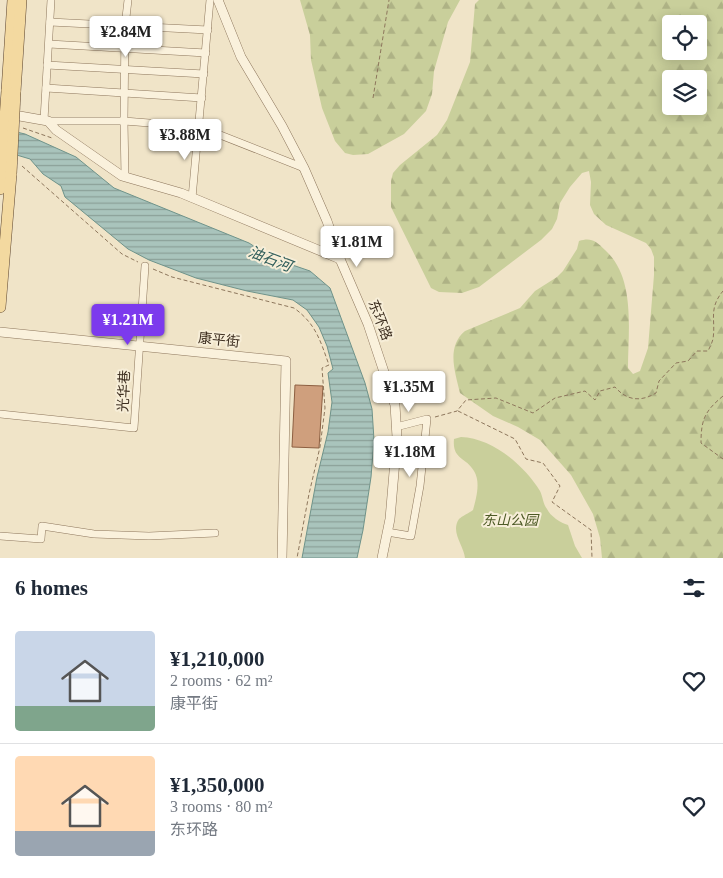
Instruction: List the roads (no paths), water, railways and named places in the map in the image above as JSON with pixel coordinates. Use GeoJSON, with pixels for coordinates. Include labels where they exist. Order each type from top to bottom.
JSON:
{"type":"FeatureCollection","features":[{"type":"Feature","properties":{"kind":"main road"},"geometry":{"type":"LineString","coordinates":[[11,92],[5,46],[13,0]]}},
{"type":"Feature","properties":{"kind":"main road"},"geometry":{"type":"LineString","coordinates":[[0,307],[7,109],[11,92],[21,0]]}},
{"type":"Feature","properties":{"kind":"main road"},"geometry":{"type":"LineString","coordinates":[[0,189],[12,157],[7,109]]}},
{"type":"Feature","properties":{"kind":"street"},"geometry":{"type":"LineString","coordinates":[[51,0],[46,120],[56,130],[125,177],[192,198],[340,259]]}},
{"type":"Feature","properties":{"kind":"street"},"geometry":{"type":"LineString","coordinates":[[125,177],[125,26],[128,0]]}},
{"type":"Feature","properties":{"kind":"street"},"geometry":{"type":"LineString","coordinates":[[192,198],[210,0]]}},
{"type":"Feature","properties":{"kind":"street","name":"东环路"},"geometry":{"type":"LineString","coordinates":[[218,0],[241,57],[282,126],[304,168],[368,324],[395,405],[397,438],[387,532],[382,558]]}},
{"type":"Feature","properties":{"kind":"street"},"geometry":{"type":"LineString","coordinates":[[50,22],[208,30]]}},
{"type":"Feature","properties":{"kind":"street"},"geometry":{"type":"LineString","coordinates":[[48,44],[206,53]]}},
{"type":"Feature","properties":{"kind":"street"},"geometry":{"type":"LineString","coordinates":[[47,65],[204,74]]}},
{"type":"Feature","properties":{"kind":"street"},"geometry":{"type":"LineString","coordinates":[[46,88],[202,98]]}},
{"type":"Feature","properties":{"kind":"street"},"geometry":{"type":"LineString","coordinates":[[7,109],[46,120],[124,121],[200,126],[304,168]]}},
{"type":"Feature","properties":{"kind":"street","name":"光华巷"},"geometry":{"type":"LineString","coordinates":[[0,414],[134,428],[145,266]]}},
{"type":"Feature","properties":{"kind":"street","name":"康平街"},"geometry":{"type":"LineString","coordinates":[[0,332],[286,360],[282,558]]}},
{"type":"Feature","properties":{"kind":"street"},"geometry":{"type":"LineString","coordinates":[[387,532],[411,536],[420,486],[427,419],[396,427]]}},
{"type":"Feature","properties":{"kind":"street"},"geometry":{"type":"LineString","coordinates":[[0,536],[41,539],[42,526],[94,534],[149,536],[215,532]]}},
{"type":"Feature","properties":{"kind":"water","name":"油石河"},"geometry":{"type":"Polygon","coordinates":[[[0,128],[25,134],[76,157],[114,188],[249,243],[272,258],[310,271],[330,288],[365,383],[372,409],[374,440],[371,477],[357,558],[302,558],[317,477],[328,432],[332,402],[328,373],[333,369],[327,346],[319,327],[307,310],[293,300],[196,278],[149,260],[128,249],[65,197],[61,186],[43,174],[30,159],[0,150],[0,128]]]}},
{"type":"Feature","properties":{"kind":"park label","name":"东山公园"},"geometry":{"type":"Point","coordinates":[510,520]}}]}
